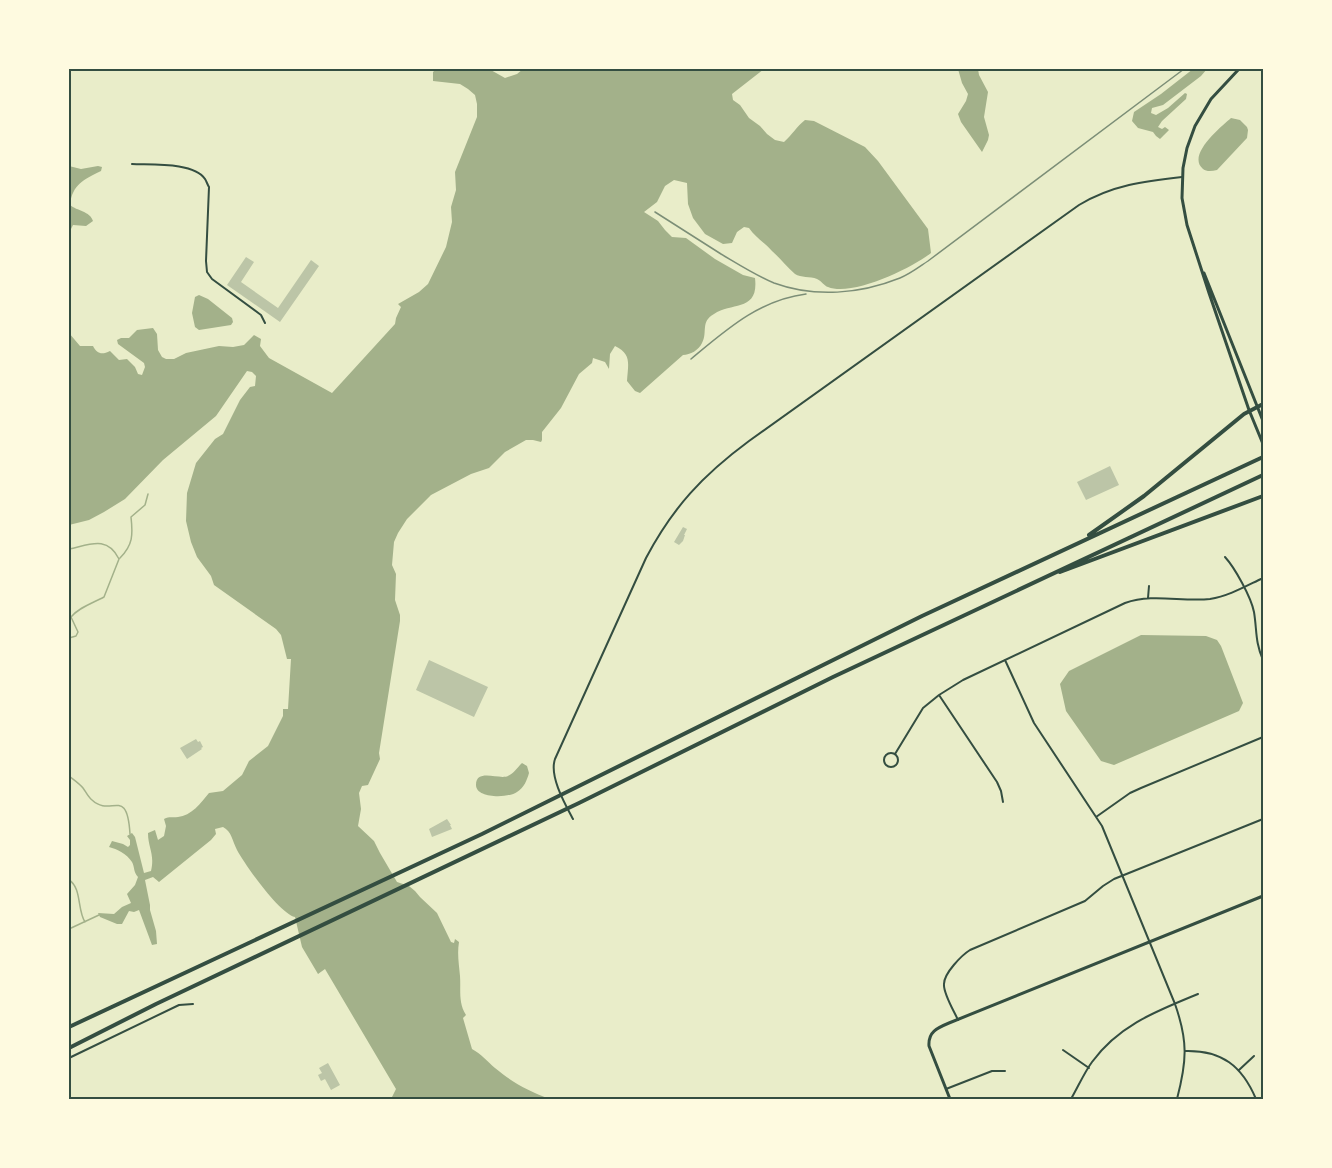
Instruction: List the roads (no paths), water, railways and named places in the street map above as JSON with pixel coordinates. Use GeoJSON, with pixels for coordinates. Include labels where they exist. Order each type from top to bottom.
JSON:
{"type":"FeatureCollection","features":[{"type":"Feature","properties":{"kind":"highway"},"geometry":{"type":"LineString","coordinates":[[1079,542],[1143,496],[1249,410],[1263,404]]}},
{"type":"Feature","properties":{"kind":"highway"},"geometry":{"type":"LineString","coordinates":[[69,1027],[482,834],[901,626],[1261,458]]}},
{"type":"Feature","properties":{"kind":"highway"},"geometry":{"type":"LineString","coordinates":[[69,1048],[579,803],[952,620],[1263,475]]}},
{"type":"Feature","properties":{"kind":"highway"},"geometry":{"type":"LineString","coordinates":[[1031,583],[1263,496]]}},
{"type":"Feature","properties":{"kind":"main road"},"geometry":{"type":"LineString","coordinates":[[1239,69],[1217,92],[1200,116],[1191,136],[1182,177],[1182,198],[1198,261],[1249,410],[1263,444]]}},
{"type":"Feature","properties":{"kind":"main road"},"geometry":{"type":"LineString","coordinates":[[1198,261],[1212,290],[1263,421]]}},
{"type":"Feature","properties":{"kind":"main road"},"geometry":{"type":"LineString","coordinates":[[950,1099],[930,1050],[929,1040],[933,1031],[1263,896]]}},
{"type":"Feature","properties":{"kind":"street"},"geometry":{"type":"LineString","coordinates":[[132,164],[184,167],[206,179],[208,188],[207,272],[212,279],[261,315],[265,322]]}},
{"type":"Feature","properties":{"kind":"street"},"geometry":{"type":"LineString","coordinates":[[573,819],[557,784],[553,768],[554,762],[646,558],[661,531],[686,496],[723,460],[1079,205],[1096,195],[1113,189],[1182,177]]}},
{"type":"Feature","properties":{"kind":"street"},"geometry":{"type":"LineString","coordinates":[[1225,557],[1235,570],[1252,604],[1257,642],[1263,660]]}},
{"type":"Feature","properties":{"kind":"street"},"geometry":{"type":"LineString","coordinates":[[895,754],[923,708],[963,680],[1125,603],[1148,598],[1207,599],[1220,597],[1263,578]]}},
{"type":"Feature","properties":{"kind":"street"},"geometry":{"type":"LineString","coordinates":[[1148,598],[1149,586]]}},
{"type":"Feature","properties":{"kind":"street"},"geometry":{"type":"LineString","coordinates":[[1005,660],[1034,723],[1102,826],[1174,1004],[1182,1026],[1185,1052],[1177,1099]]}},
{"type":"Feature","properties":{"kind":"street"},"geometry":{"type":"LineString","coordinates":[[939,695],[997,782],[1003,802]]}},
{"type":"Feature","properties":{"kind":"street"},"geometry":{"type":"LineString","coordinates":[[1096,817],[1130,793],[1263,737]]}},
{"type":"Feature","properties":{"kind":"street"},"geometry":{"type":"LineString","coordinates":[[890,753],[895,754],[898,757],[896,766],[888,767],[885,764],[885,757],[890,753]]}},
{"type":"Feature","properties":{"kind":"street"},"geometry":{"type":"LineString","coordinates":[[958,1020],[944,985],[945,978],[964,954],[970,950],[1080,904],[1108,882],[1123,875],[1263,819]]}},
{"type":"Feature","properties":{"kind":"street"},"geometry":{"type":"LineString","coordinates":[[1071,1099],[1089,1068],[1106,1046],[1123,1031],[1144,1017],[1198,994]]}},
{"type":"Feature","properties":{"kind":"street"},"geometry":{"type":"LineString","coordinates":[[69,1058],[179,1005],[193,1004]]}},
{"type":"Feature","properties":{"kind":"street"},"geometry":{"type":"LineString","coordinates":[[1063,1050],[1089,1068]]}},
{"type":"Feature","properties":{"kind":"street"},"geometry":{"type":"LineString","coordinates":[[1185,1052],[1203,1052],[1227,1061],[1239,1070],[1256,1099]]}},
{"type":"Feature","properties":{"kind":"street"},"geometry":{"type":"LineString","coordinates":[[1239,1070],[1254,1056]]}},
{"type":"Feature","properties":{"kind":"street"},"geometry":{"type":"LineString","coordinates":[[946,1089],[992,1071],[1005,1071]]}},
{"type":"Feature","properties":{"kind":"waterway"},"geometry":{"type":"LineString","coordinates":[[120,558],[131,539],[131,517],[145,505],[148,494]]}},
{"type":"Feature","properties":{"kind":"waterway"},"geometry":{"type":"LineString","coordinates":[[69,549],[90,544],[103,544],[109,547],[119,559],[104,597],[82,608],[71,617],[78,632],[76,636],[69,638]]}},
{"type":"Feature","properties":{"kind":"waterway"},"geometry":{"type":"LineString","coordinates":[[69,776],[99,805],[122,806],[128,819],[130,834]]}},
{"type":"Feature","properties":{"kind":"waterway"},"geometry":{"type":"LineString","coordinates":[[69,880],[76,888],[85,922]]}},
{"type":"Feature","properties":{"kind":"waterway"},"geometry":{"type":"LineString","coordinates":[[69,929],[99,915]]}},
{"type":"Feature","properties":{"kind":"railway"},"geometry":{"type":"LineString","coordinates":[[655,212],[721,254],[774,283],[805,291],[821,292],[869,288],[904,276],[928,261],[1184,69]]}},
{"type":"Feature","properties":{"kind":"railway"},"geometry":{"type":"LineString","coordinates":[[691,359],[730,327],[758,310],[789,297],[806,294]]}}]}
